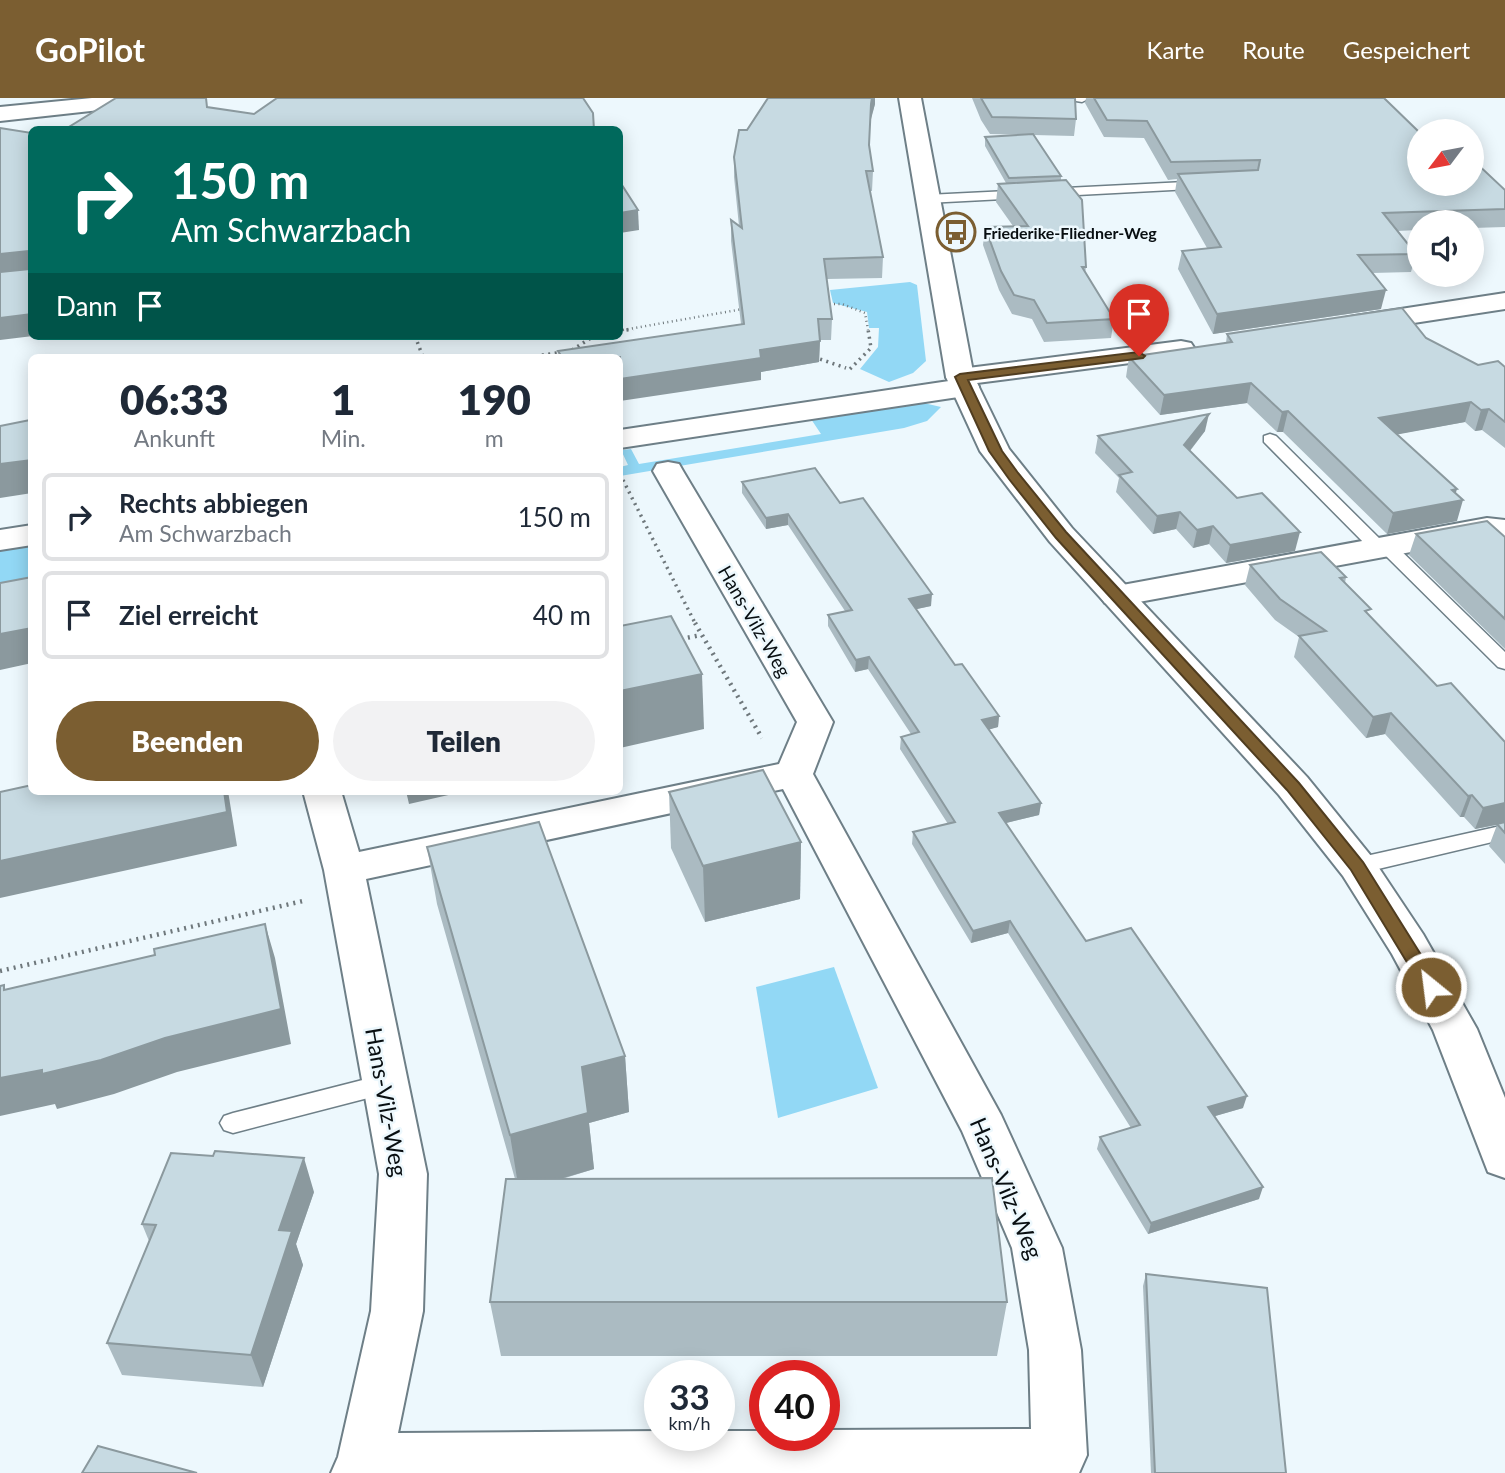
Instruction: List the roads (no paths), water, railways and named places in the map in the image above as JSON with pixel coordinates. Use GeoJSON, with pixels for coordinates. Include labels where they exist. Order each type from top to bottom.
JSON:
{"type":"FeatureCollection","features":[{"type":"Feature","properties":{"kind":"street"},"geometry":{"type":"LineString","coordinates":[[0,114],[154,98]]}},
{"type":"Feature","properties":{"kind":"street"},"geometry":{"type":"LineString","coordinates":[[910,98],[963,382],[996,451],[1061,535],[1293,786],[1357,866],[1408,945],[1455,1029],[1505,1158]]}},
{"type":"Feature","properties":{"kind":"street"},"geometry":{"type":"LineString","coordinates":[[1331,328],[1505,301]]}},
{"type":"Feature","properties":{"kind":"street"},"geometry":{"type":"LineString","coordinates":[[623,439],[963,382],[1208,345]]}},
{"type":"Feature","properties":{"kind":"street","name":"Hans-Vilz-Weg"},"geometry":{"type":"LineString","coordinates":[[323,795],[346,880],[403,1174],[397,1311],[362,1466],[1059,1455],[1055,1350],[1037,1248],[985,1129],[794,775],[815,722],[668,471]]}},
{"type":"Feature","properties":{"kind":"street"},"geometry":{"type":"LineString","coordinates":[[1117,596],[1487,528],[1505,530]]}},
{"type":"Feature","properties":{"kind":"street"},"geometry":{"type":"LineString","coordinates":[[0,540],[28,536]]}},
{"type":"Feature","properties":{"kind":"street"},"geometry":{"type":"LineString","coordinates":[[346,880],[794,775]]}},
{"type":"Feature","properties":{"kind":"lane"},"geometry":{"type":"LineString","coordinates":[[1064,98],[1082,99]]}},
{"type":"Feature","properties":{"kind":"lane"},"geometry":{"type":"LineString","coordinates":[[927,199],[1221,184]]}},
{"type":"Feature","properties":{"kind":"lane"},"geometry":{"type":"LineString","coordinates":[[1270,439],[1505,663]]}},
{"type":"Feature","properties":{"kind":"lane"},"geometry":{"type":"LineString","coordinates":[[1357,866],[1505,832]]}},
{"type":"Feature","properties":{"kind":"lane"},"geometry":{"type":"LineString","coordinates":[[233,1123],[386,1084]]}},
{"type":"Feature","properties":{"kind":"place","name":"Friederike-Fliedner-Weg"},"geometry":{"type":"Point","coordinates":[956,232]}}]}
